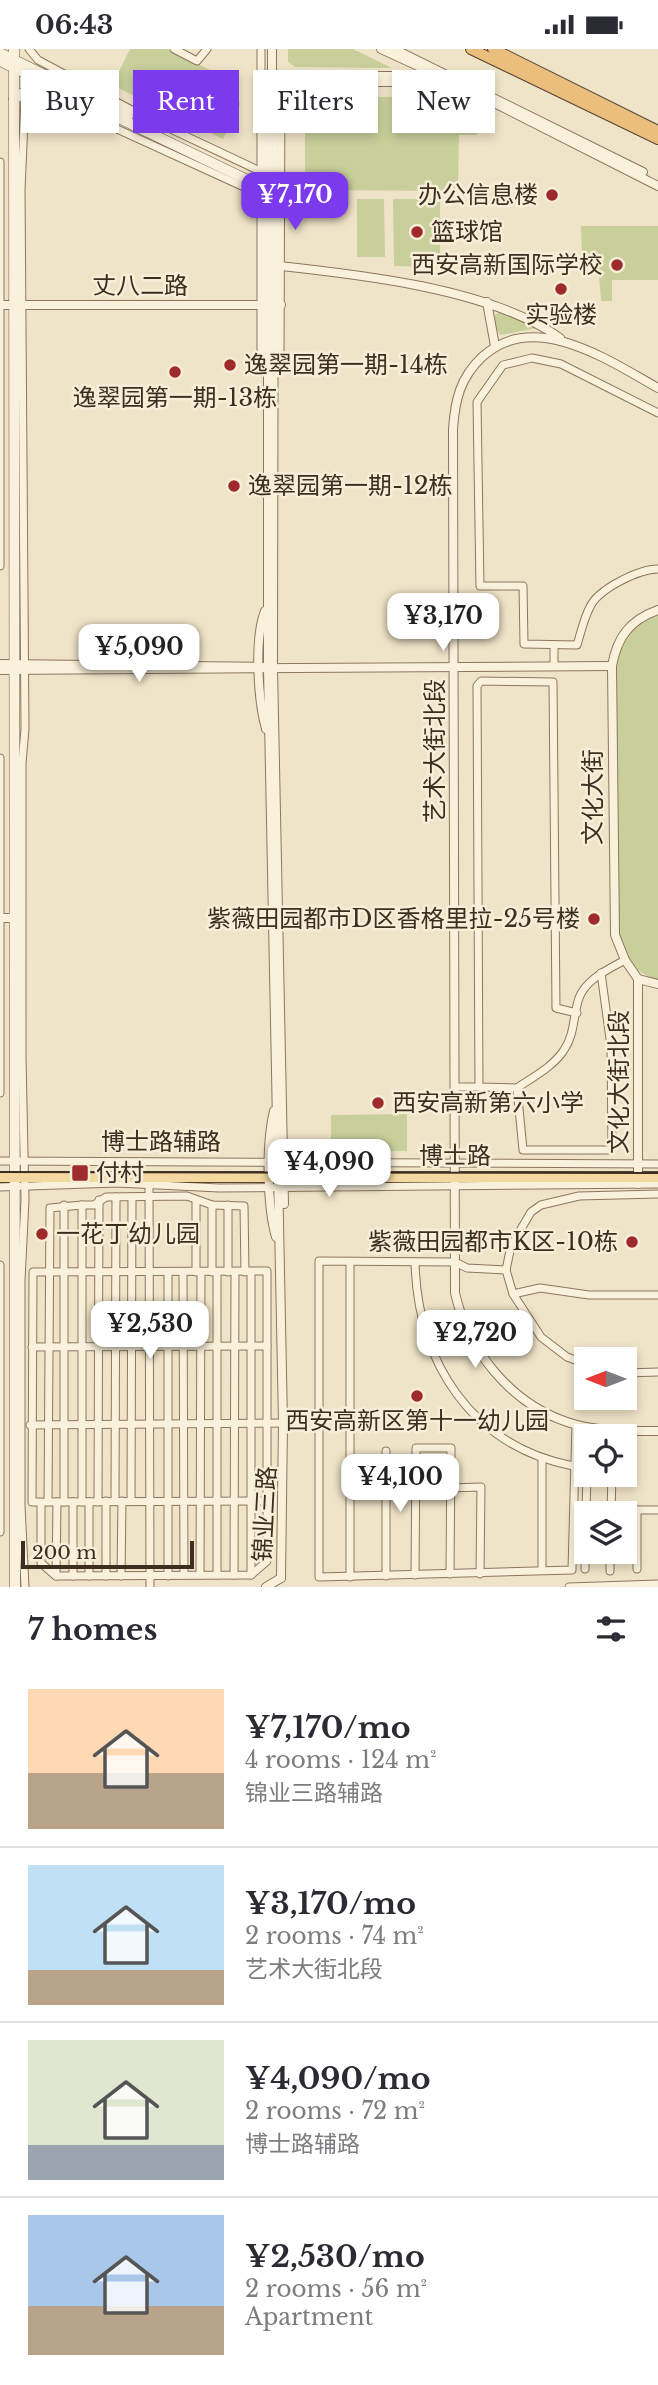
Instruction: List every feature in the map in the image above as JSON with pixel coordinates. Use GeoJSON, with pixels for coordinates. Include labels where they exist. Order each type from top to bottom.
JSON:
{"type":"FeatureCollection","features":[{"type":"Feature","properties":{"kind":"highway"},"geometry":{"type":"LineString","coordinates":[[471,49],[658,139]]}},
{"type":"Feature","properties":{"kind":"highway"},"geometry":{"type":"LineString","coordinates":[[493,49],[658,131]]}},
{"type":"Feature","properties":{"kind":"main road"},"geometry":{"type":"LineString","coordinates":[[8,58],[268,187]]}},
{"type":"Feature","properties":{"kind":"main road"},"geometry":{"type":"LineString","coordinates":[[8,58],[25,70]]}},
{"type":"Feature","properties":{"kind":"main road"},"geometry":{"type":"LineString","coordinates":[[8,58],[19,99],[9,302]]}},
{"type":"Feature","properties":{"kind":"main road"},"geometry":{"type":"LineString","coordinates":[[8,58],[6,548],[12,667],[6,822],[6,996],[12,1174],[6,1410],[9,1587]]}},
{"type":"Feature","properties":{"kind":"main road"},"geometry":{"type":"LineString","coordinates":[[119,117],[268,187]]}},
{"type":"Feature","properties":{"kind":"main road","name":"博士路"},"geometry":{"type":"LineString","coordinates":[[12,1174],[638,1174],[658,1171]]}},
{"type":"Feature","properties":{"kind":"main road","name":"博士路"},"geometry":{"type":"LineString","coordinates":[[638,1174],[658,1177]]}},
{"type":"Feature","properties":{"kind":"main road"},"geometry":{"type":"LineString","coordinates":[[6,1410],[18,1425],[15,1587]]}},
{"type":"Feature","properties":{"kind":"street"},"geometry":{"type":"LineString","coordinates":[[29,49],[38,60],[268,187]]}},
{"type":"Feature","properties":{"kind":"street"},"geometry":{"type":"LineString","coordinates":[[174,49],[197,61],[207,49]]}},
{"type":"Feature","properties":{"kind":"street"},"geometry":{"type":"LineString","coordinates":[[261,49],[271,303],[268,605],[261,713],[269,740],[277,1174]]}},
{"type":"Feature","properties":{"kind":"street"},"geometry":{"type":"LineString","coordinates":[[272,49],[273,70]]}},
{"type":"Feature","properties":{"kind":"street"},"geometry":{"type":"LineString","coordinates":[[381,49],[428,70]]}},
{"type":"Feature","properties":{"kind":"street"},"geometry":{"type":"LineString","coordinates":[[394,49],[436,70]]}},
{"type":"Feature","properties":{"kind":"street"},"geometry":{"type":"LineString","coordinates":[[19,99],[36,92],[268,187]]}},
{"type":"Feature","properties":{"kind":"street"},"geometry":{"type":"LineString","coordinates":[[495,99],[658,180]]}},
{"type":"Feature","properties":{"kind":"street"},"geometry":{"type":"LineString","coordinates":[[495,101],[658,186]]}},
{"type":"Feature","properties":{"kind":"street"},"geometry":{"type":"LineString","coordinates":[[271,133],[268,187],[274,265],[271,303],[261,349],[271,377],[266,667],[277,1174]]}},
{"type":"Feature","properties":{"kind":"street"},"geometry":{"type":"LineString","coordinates":[[0,162],[9,302],[12,667],[22,1057],[12,1174],[21,1280],[18,1425],[25,1587]]}},
{"type":"Feature","properties":{"kind":"street"},"geometry":{"type":"LineString","coordinates":[[274,265],[363,276],[487,302],[544,326],[564,341],[658,388]]}},
{"type":"Feature","properties":{"kind":"street","name":"丈八二路"},"geometry":{"type":"LineString","coordinates":[[9,302],[271,303]]}},
{"type":"Feature","properties":{"kind":"street"},"geometry":{"type":"LineString","coordinates":[[487,302],[495,346],[531,336],[564,341]]}},
{"type":"Feature","properties":{"kind":"street","name":"艺术大街北段"},"geometry":{"type":"LineString","coordinates":[[495,346],[467,373],[455,403],[454,1174],[457,1302],[469,1335],[489,1365],[509,1387],[536,1408],[574,1424]]}},
{"type":"Feature","properties":{"kind":"street"},"geometry":{"type":"LineString","coordinates":[[658,412],[561,364],[532,358],[503,365],[477,402],[480,586],[523,586],[524,645],[577,645],[591,604],[619,581],[650,569],[658,569]]}},
{"type":"Feature","properties":{"kind":"street"},"geometry":{"type":"LineString","coordinates":[[0,566],[6,548]]}},
{"type":"Feature","properties":{"kind":"street","name":"文化大街"},"geometry":{"type":"LineString","coordinates":[[638,979],[625,960],[615,935],[613,919],[612,666],[618,642],[629,625],[658,610]]}},
{"type":"Feature","properties":{"kind":"street"},"geometry":{"type":"LineString","coordinates":[[554,645],[554,666]]}},
{"type":"Feature","properties":{"kind":"street"},"geometry":{"type":"LineString","coordinates":[[12,667],[612,666]]}},
{"type":"Feature","properties":{"kind":"street"},"geometry":{"type":"LineString","coordinates":[[478,1087],[477,686],[481,681],[553,682],[556,1008],[577,1013]]}},
{"type":"Feature","properties":{"kind":"street"},"geometry":{"type":"LineString","coordinates":[[0,758],[6,822]]}},
{"type":"Feature","properties":{"kind":"street"},"geometry":{"type":"LineString","coordinates":[[455,1087],[517,1088],[556,1060],[573,1033],[579,997],[586,986],[601,973],[625,960]]}},
{"type":"Feature","properties":{"kind":"street"},"geometry":{"type":"LineString","coordinates":[[517,1088],[523,1150],[609,1150],[612,1147],[611,1046],[601,973]]}},
{"type":"Feature","properties":{"kind":"street"},"geometry":{"type":"LineString","coordinates":[[638,979],[658,984]]}},
{"type":"Feature","properties":{"kind":"street","name":"文化大街北段"},"geometry":{"type":"LineString","coordinates":[[638,979],[638,1174]]}},
{"type":"Feature","properties":{"kind":"street"},"geometry":{"type":"LineString","coordinates":[[0,1093],[6,996]]}},
{"type":"Feature","properties":{"kind":"street"},"geometry":{"type":"LineString","coordinates":[[638,1174],[658,1164]]}},
{"type":"Feature","properties":{"kind":"street","name":"博士路辅路"},"geometry":{"type":"LineString","coordinates":[[12,1174],[149,1184],[277,1174]]}},
{"type":"Feature","properties":{"kind":"street","name":"锦业三路"},"geometry":{"type":"LineString","coordinates":[[277,1174],[285,1423]]}},
{"type":"Feature","properties":{"kind":"street","name":"锦业三路"},"geometry":{"type":"LineString","coordinates":[[277,1174],[287,1532],[281,1578]]}},
{"type":"Feature","properties":{"kind":"street"},"geometry":{"type":"LineString","coordinates":[[638,1174],[658,1184]]}},
{"type":"Feature","properties":{"kind":"street"},"geometry":{"type":"LineString","coordinates":[[149,1184],[150,1587]]}},
{"type":"Feature","properties":{"kind":"street"},"geometry":{"type":"LineString","coordinates":[[574,1360],[541,1336],[513,1294],[506,1270],[511,1246],[531,1212],[541,1205],[579,1196],[658,1194]]}},
{"type":"Feature","properties":{"kind":"street"},"geometry":{"type":"LineString","coordinates":[[106,1576],[116,1425],[116,1196]]}},
{"type":"Feature","properties":{"kind":"street"},"geometry":{"type":"LineString","coordinates":[[57,1576],[49,1425],[50,1207],[94,1205],[99,1200],[116,1196],[187,1196],[212,1205],[244,1206],[250,1346],[251,1575]]}},
{"type":"Feature","properties":{"kind":"street"},"geometry":{"type":"LineString","coordinates":[[131,1501],[132,1196]]}},
{"type":"Feature","properties":{"kind":"street"},"geometry":{"type":"LineString","coordinates":[[99,1200],[99,1425],[121,1576]]}},
{"type":"Feature","properties":{"kind":"street"},"geometry":{"type":"LineString","coordinates":[[196,1201],[200,1346],[200,1576]]}},
{"type":"Feature","properties":{"kind":"street"},"geometry":{"type":"LineString","coordinates":[[64,1205],[64,1272],[64,1425],[52,1502],[41,1563],[57,1576],[200,1576],[251,1575],[267,1561],[267,1501],[267,1271],[248,1272],[232,1272],[214,1272],[199,1272],[183,1272],[168,1272],[149,1272],[132,1272],[115,1272],[99,1272],[82,1272],[64,1272],[33,1272],[32,1502],[52,1502],[81,1502],[111,1501],[267,1501]]}},
{"type":"Feature","properties":{"kind":"street"},"geometry":{"type":"LineString","coordinates":[[73,1576],[81,1502],[82,1205]]}},
{"type":"Feature","properties":{"kind":"street"},"geometry":{"type":"LineString","coordinates":[[212,1205],[217,1346],[217,1575]]}},
{"type":"Feature","properties":{"kind":"street"},"geometry":{"type":"LineString","coordinates":[[228,1205],[234,1346],[234,1575]]}},
{"type":"Feature","properties":{"kind":"street"},"geometry":{"type":"LineString","coordinates":[[506,1270],[467,1268],[455,1262],[319,1261],[319,1577],[572,1570],[574,1452]]}},
{"type":"Feature","properties":{"kind":"street"},"geometry":{"type":"LineString","coordinates":[[350,1262],[350,1577]]}},
{"type":"Feature","properties":{"kind":"street"},"geometry":{"type":"LineString","coordinates":[[415,1263],[416,1300],[425,1333],[452,1388],[486,1426],[542,1460],[573,1466]]}},
{"type":"Feature","properties":{"kind":"street"},"geometry":{"type":"LineString","coordinates":[[0,1265],[6,1410],[0,1532]]}},
{"type":"Feature","properties":{"kind":"street"},"geometry":{"type":"LineString","coordinates":[[168,1272],[168,1576]]}},
{"type":"Feature","properties":{"kind":"street"},"geometry":{"type":"LineString","coordinates":[[183,1272],[184,1576]]}},
{"type":"Feature","properties":{"kind":"street"},"geometry":{"type":"LineString","coordinates":[[513,1294],[540,1288],[589,1295],[658,1295]]}},
{"type":"Feature","properties":{"kind":"street"},"geometry":{"type":"LineString","coordinates":[[32,1347],[267,1346]]}},
{"type":"Feature","properties":{"kind":"street"},"geometry":{"type":"LineString","coordinates":[[637,1373],[658,1372]]}},
{"type":"Feature","properties":{"kind":"street"},"geometry":{"type":"LineString","coordinates":[[18,1425],[285,1423]]}},
{"type":"Feature","properties":{"kind":"street","name":"艺术大街北段"},"geometry":{"type":"LineString","coordinates":[[637,1432],[658,1431]]}},
{"type":"Feature","properties":{"kind":"street"},"geometry":{"type":"LineString","coordinates":[[415,1575],[416,1448],[451,1448],[450,1574]]}},
{"type":"Feature","properties":{"kind":"street"},"geometry":{"type":"LineString","coordinates":[[386,1451],[386,1576]]}},
{"type":"Feature","properties":{"kind":"street"},"geometry":{"type":"LineString","coordinates":[[542,1460],[542,1570]]}},
{"type":"Feature","properties":{"kind":"street"},"geometry":{"type":"LineString","coordinates":[[349,1484],[416,1489],[481,1487],[480,1574]]}},
{"type":"Feature","properties":{"kind":"street"},"geometry":{"type":"LineString","coordinates":[[81,1502],[89,1576]]}},
{"type":"Feature","properties":{"kind":"street"},"geometry":{"type":"LineString","coordinates":[[637,1510],[658,1510]]}},
{"type":"Feature","properties":{"kind":"street"},"geometry":{"type":"LineString","coordinates":[[585,1564],[585,1569]]}},
{"type":"Feature","properties":{"kind":"street"},"geometry":{"type":"LineString","coordinates":[[610,1564],[610,1571]]}},
{"type":"Feature","properties":{"kind":"street"},"geometry":{"type":"LineString","coordinates":[[637,1564],[637,1569]]}},
{"type":"Feature","properties":{"kind":"street"},"geometry":{"type":"LineString","coordinates":[[266,1587],[281,1578]]}},
{"type":"Feature","properties":{"kind":"street"},"geometry":{"type":"LineString","coordinates":[[272,1587],[281,1578]]}},
{"type":"Feature","properties":{"kind":"street"},"geometry":{"type":"LineString","coordinates":[[569,1587],[658,1584]]}},
{"type":"Feature","properties":{"kind":"green space"},"geometry":{"type":"Polygon","coordinates":[[[130,49],[168,49],[210,70],[133,70],[133,95],[119,88],[119,71],[130,49]]]}},
{"type":"Feature","properties":{"kind":"green space"},"geometry":{"type":"Polygon","coordinates":[[[288,49],[353,49],[392,68],[295,67],[288,62],[288,49]]]}},
{"type":"Feature","properties":{"kind":"green space"},"geometry":{"type":"Polygon","coordinates":[[[378,97],[392,97],[392,133],[477,133],[459,135],[458,191],[305,190],[305,133],[378,133],[378,97]]]}},
{"type":"Feature","properties":{"kind":"green space"},"geometry":{"type":"Polygon","coordinates":[[[211,133],[226,133],[223,139],[211,133]]]}},
{"type":"Feature","properties":{"kind":"green space"},"geometry":{"type":"Polygon","coordinates":[[[357,199],[384,199],[385,257],[357,257],[357,199]]]}},
{"type":"Feature","properties":{"kind":"green space","name":"篮球馆"},"geometry":{"type":"Polygon","coordinates":[[[393,199],[440,199],[440,267],[394,266],[393,199]]]}},
{"type":"Feature","properties":{"kind":"green space"},"geometry":{"type":"Polygon","coordinates":[[[581,226],[658,226],[658,280],[612,280],[612,301],[601,301],[599,275],[582,256],[581,226]]]}},
{"type":"Feature","properties":{"kind":"green space"},"geometry":{"type":"Polygon","coordinates":[[[499,312],[538,328],[500,335],[495,326],[495,315],[499,312]]]}},
{"type":"Feature","properties":{"kind":"green space"},"geometry":{"type":"Polygon","coordinates":[[[658,614],[658,980],[633,965],[623,948],[618,928],[617,662],[622,645],[631,632],[658,614]]]}},
{"type":"Feature","properties":{"kind":"green space"},"geometry":{"type":"Polygon","coordinates":[[[407,1114],[407,1151],[331,1149],[331,1115],[407,1114]]]}},
{"type":"Feature","properties":{"kind":"tram line"},"geometry":{"type":"LineString","coordinates":[[0,1172],[658,1173]]}},
{"type":"Feature","properties":{"kind":"place","name":"办公信息楼"},"geometry":{"type":"Point","coordinates":[552,195]}},
{"type":"Feature","properties":{"kind":"place","name":"篮球馆"},"geometry":{"type":"Point","coordinates":[417,232]}},
{"type":"Feature","properties":{"kind":"place","name":"西安高新国际学校"},"geometry":{"type":"Point","coordinates":[617,265]}},
{"type":"Feature","properties":{"kind":"place","name":"实验楼"},"geometry":{"type":"Point","coordinates":[561,289]}},
{"type":"Feature","properties":{"kind":"place","name":"逸翠园第一期-14栋"},"geometry":{"type":"Point","coordinates":[230,365]}},
{"type":"Feature","properties":{"kind":"place","name":"逸翠园第一期-13栋"},"geometry":{"type":"Point","coordinates":[175,372]}},
{"type":"Feature","properties":{"kind":"place","name":"逸翠园第一期-12栋"},"geometry":{"type":"Point","coordinates":[234,486]}},
{"type":"Feature","properties":{"kind":"place","name":"紫薇田园都市D区香格里拉-25号楼"},"geometry":{"type":"Point","coordinates":[594,919]}},
{"type":"Feature","properties":{"kind":"place","name":"西安高新第六小学"},"geometry":{"type":"Point","coordinates":[378,1103]}},
{"type":"Feature","properties":{"kind":"place","name":"付村"},"geometry":{"type":"Point","coordinates":[80,1173]}},
{"type":"Feature","properties":{"kind":"place","name":"一花丁幼儿园"},"geometry":{"type":"Point","coordinates":[42,1234]}},
{"type":"Feature","properties":{"kind":"place","name":"紫薇田园都市K区-10栋"},"geometry":{"type":"Point","coordinates":[632,1242]}},
{"type":"Feature","properties":{"kind":"place","name":"西安高新区第十一幼儿园"},"geometry":{"type":"Point","coordinates":[417,1396]}}]}
